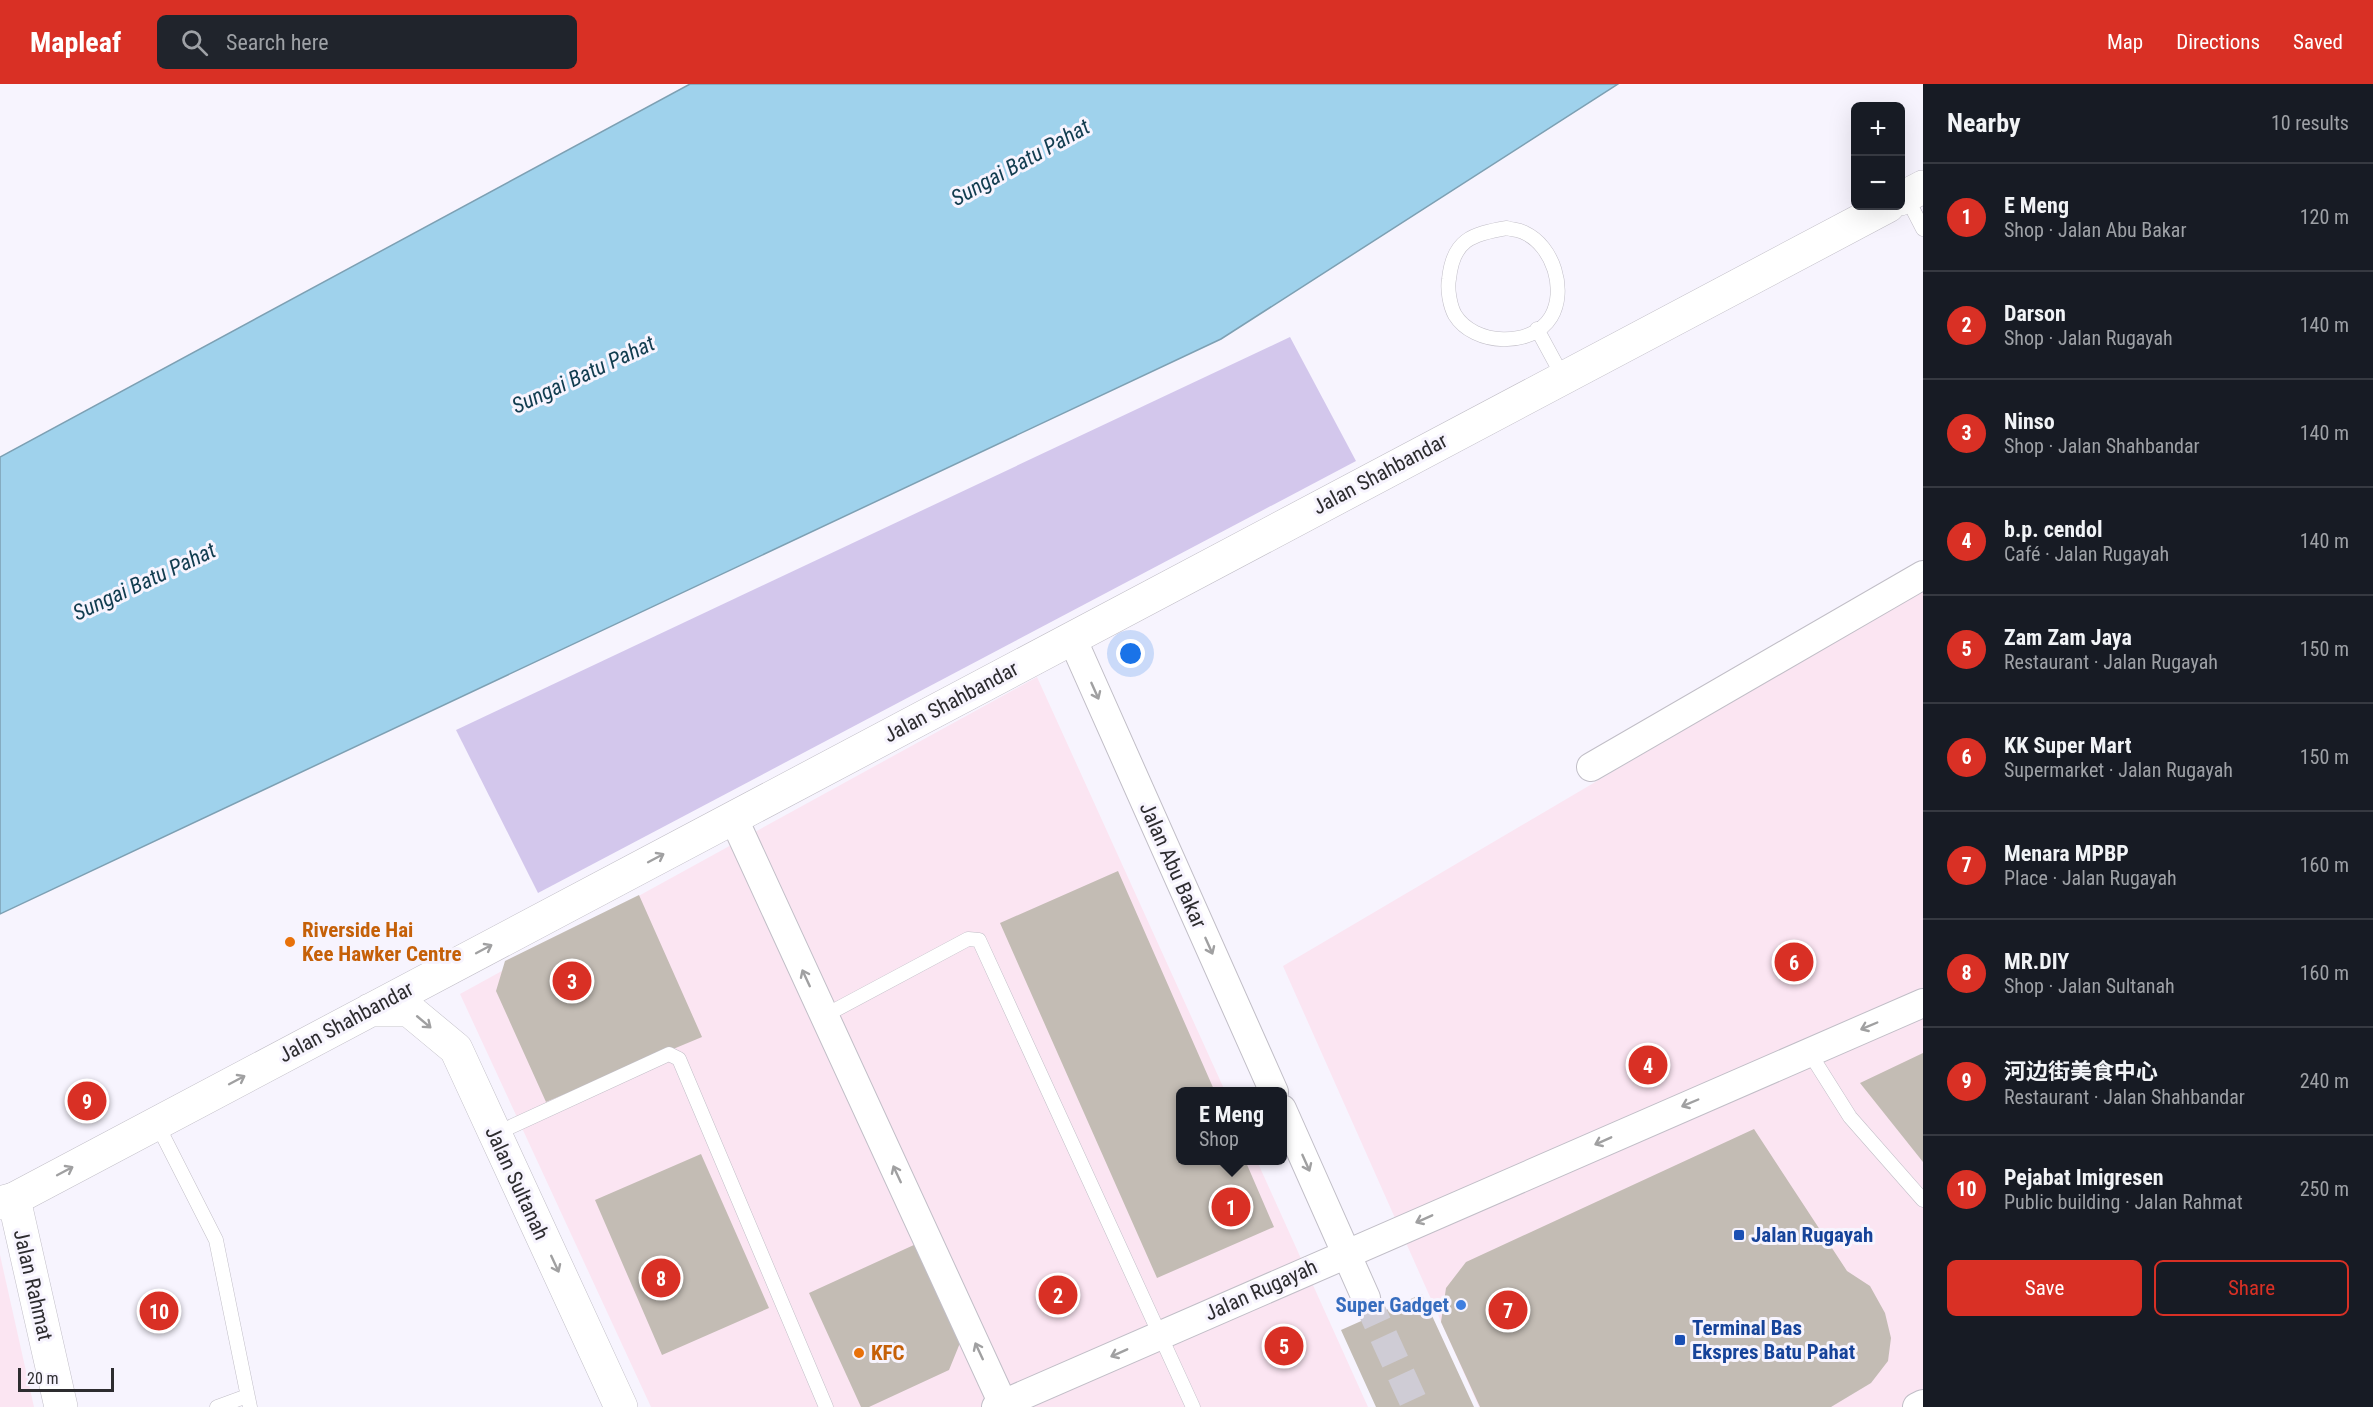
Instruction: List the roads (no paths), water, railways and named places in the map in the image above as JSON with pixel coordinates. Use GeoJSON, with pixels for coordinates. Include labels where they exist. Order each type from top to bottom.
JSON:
{"type":"FeatureCollection","features":[{"type":"Feature","properties":{"kind":"street","name":"Jalan Shahbandar"},"geometry":{"type":"LineString","coordinates":[[7,1201],[1879,210]]}},
{"type":"Feature","properties":{"kind":"street"},"geometry":{"type":"LineString","coordinates":[[1591,767],[1923,575]]}},
{"type":"Feature","properties":{"kind":"street","name":"Jalan Abu Bakar"},"geometry":{"type":"LineString","coordinates":[[1072,638],[1272,1087]]}},
{"type":"Feature","properties":{"kind":"street"},"geometry":{"type":"LineString","coordinates":[[733,817],[1000,1406]]}},
{"type":"Feature","properties":{"kind":"street","name":"Jalan Rugayah"},"geometry":{"type":"LineString","coordinates":[[1000,1406],[1923,1003]]}},
{"type":"Feature","properties":{"kind":"street","name":"Jalan Sultanah"},"geometry":{"type":"LineString","coordinates":[[370,1010],[409,1010],[456,1049],[621,1407]]}},
{"type":"Feature","properties":{"kind":"street"},"geometry":{"type":"LineString","coordinates":[[1287,1120],[1366,1298]]}},
{"type":"Feature","properties":{"kind":"street","name":"Jalan Rahmat"},"geometry":{"type":"LineString","coordinates":[[7,1201],[61,1407]]}},
{"type":"Feature","properties":{"kind":"street"},"geometry":{"type":"LineString","coordinates":[[1917,1407],[1923,1404]]}},
{"type":"Feature","properties":{"kind":"lane"},"geometry":{"type":"LineString","coordinates":[[1905,199],[1923,229]]}},
{"type":"Feature","properties":{"kind":"lane"},"geometry":{"type":"LineString","coordinates":[[1507,228],[1526,233],[1545,249],[1555,270],[1557,295],[1550,317],[1537,330],[1501,341],[1478,336],[1455,315],[1448,287],[1451,259],[1466,242],[1482,232],[1507,228]]}},
{"type":"Feature","properties":{"kind":"lane"},"geometry":{"type":"LineString","coordinates":[[1537,330],[1563,377]]}},
{"type":"Feature","properties":{"kind":"lane"},"geometry":{"type":"LineString","coordinates":[[824,1016],[968,939],[979,940],[1193,1407]]}},
{"type":"Feature","properties":{"kind":"lane"},"geometry":{"type":"LineString","coordinates":[[1809,1052],[1850,1117],[1923,1200]]}},
{"type":"Feature","properties":{"kind":"lane"},"geometry":{"type":"LineString","coordinates":[[495,1134],[669,1054],[679,1059],[826,1407]]}},
{"type":"Feature","properties":{"kind":"lane"},"geometry":{"type":"LineString","coordinates":[[156,1123],[216,1240],[249,1402],[217,1407]]}},
{"type":"Feature","properties":{"kind":"water","name":"Sungai Batu Pahat"},"geometry":{"type":"Polygon","coordinates":[[[690,84],[1618,84],[1221,339],[0,914],[0,457],[690,84]]]}},
{"type":"Feature","properties":{"kind":"tunnel"},"geometry":{"type":"LineString","coordinates":[[1366,1298],[1416,1407]]}},
{"type":"Feature","properties":{"kind":"place","name":"Riverside Hai Kee Hawker Centre"},"geometry":{"type":"Point","coordinates":[290,942]}},
{"type":"Feature","properties":{"kind":"place","name":"KK Super Mart"},"geometry":{"type":"Point","coordinates":[1794,962]}},
{"type":"Feature","properties":{"kind":"place","name":"Ninso"},"geometry":{"type":"Point","coordinates":[572,981]}},
{"type":"Feature","properties":{"kind":"place","name":"b.p. cendol"},"geometry":{"type":"Point","coordinates":[1648,1065]}},
{"type":"Feature","properties":{"kind":"place","name":"河边街美食中心"},"geometry":{"type":"Point","coordinates":[87,1101]}},
{"type":"Feature","properties":{"kind":"place","name":"E Meng"},"geometry":{"type":"Point","coordinates":[1231,1207]}},
{"type":"Feature","properties":{"kind":"place","name":"Jalan Rugayah"},"geometry":{"type":"Point","coordinates":[1739,1235]}},
{"type":"Feature","properties":{"kind":"place","name":"MR.DIY"},"geometry":{"type":"Point","coordinates":[661,1278]}},
{"type":"Feature","properties":{"kind":"place","name":"Darson"},"geometry":{"type":"Point","coordinates":[1058,1295]}},
{"type":"Feature","properties":{"kind":"place","name":"Super Gadget"},"geometry":{"type":"Point","coordinates":[1461,1305]}},
{"type":"Feature","properties":{"kind":"place","name":"Menara MPBP"},"geometry":{"type":"Point","coordinates":[1508,1310]}},
{"type":"Feature","properties":{"kind":"place","name":"Pejabat Imigresen"},"geometry":{"type":"Point","coordinates":[159,1311]}},
{"type":"Feature","properties":{"kind":"place","name":"Terminal Bas Ekspres Batu Pahat"},"geometry":{"type":"Point","coordinates":[1680,1340]}},
{"type":"Feature","properties":{"kind":"place","name":"Zam Zam Jaya"},"geometry":{"type":"Point","coordinates":[1284,1346]}},
{"type":"Feature","properties":{"kind":"place","name":"KFC"},"geometry":{"type":"Point","coordinates":[859,1353]}}]}
